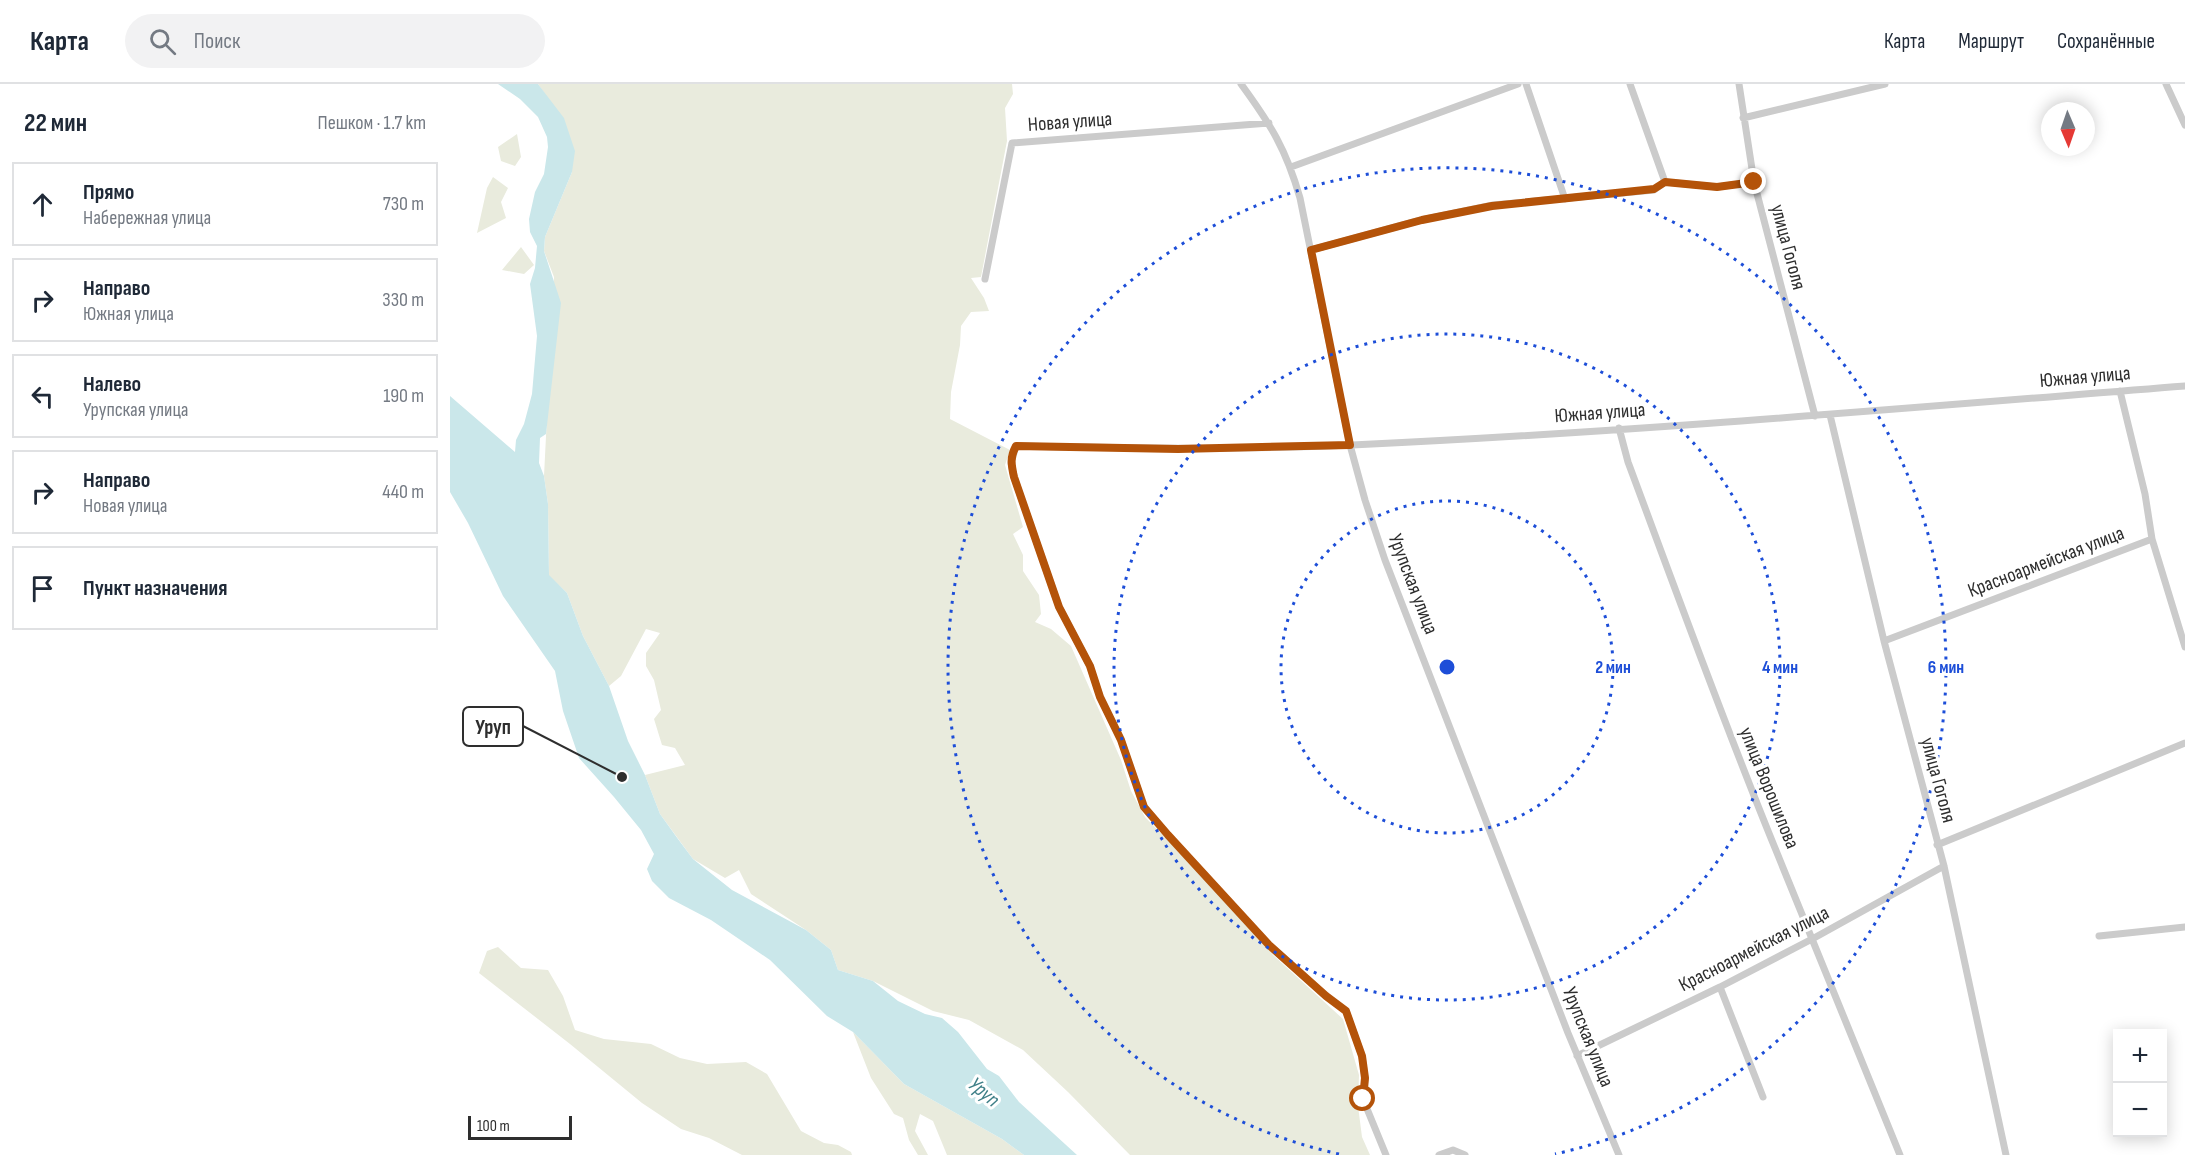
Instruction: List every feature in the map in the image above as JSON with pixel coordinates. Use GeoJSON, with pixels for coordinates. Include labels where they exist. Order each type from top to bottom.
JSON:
{"type":"FeatureCollection","features":[{"type":"Feature","properties":{"kind":"street","name":"Урупская улица"},"geometry":{"type":"LineString","coordinates":[[1241,84],[1269,123],[1291,167],[1300,198],[1350,445],[1385,560],[1577,1056],[1619,1155]]}},
{"type":"Feature","properties":{"kind":"street"},"geometry":{"type":"LineString","coordinates":[[1291,167],[1518,84]]}},
{"type":"Feature","properties":{"kind":"street"},"geometry":{"type":"LineString","coordinates":[[1526,84],[1565,199]]}},
{"type":"Feature","properties":{"kind":"street"},"geometry":{"type":"LineString","coordinates":[[1630,84],[1665,182]]}},
{"type":"Feature","properties":{"kind":"street","name":"улица Гоголя"},"geometry":{"type":"LineString","coordinates":[[1739,84],[1754,182],[1815,416]]}},
{"type":"Feature","properties":{"kind":"street"},"geometry":{"type":"LineString","coordinates":[[1743,118],[1885,84]]}},
{"type":"Feature","properties":{"kind":"street"},"geometry":{"type":"LineString","coordinates":[[2166,84],[2185,125]]}},
{"type":"Feature","properties":{"kind":"street","name":"Новая улица"},"geometry":{"type":"LineString","coordinates":[[985,279],[1012,143],[1269,123]]}},
{"type":"Feature","properties":{"kind":"street"},"geometry":{"type":"LineString","coordinates":[[1311,250],[1422,220],[1492,206],[1654,189],[1665,182],[1717,187],[1754,182]]}},
{"type":"Feature","properties":{"kind":"street","name":"Южная улица"},"geometry":{"type":"LineString","coordinates":[[1386,1155],[1363,1099],[1365,1078],[1362,1056],[1346,1011],[1269,945],[1144,807],[1121,740],[1100,697],[1090,666],[1059,607],[1014,477],[1011,462],[1016,446],[1178,449],[1350,445],[1830,415],[2185,386]]}},
{"type":"Feature","properties":{"kind":"street","name":"Красноармейская улица"},"geometry":{"type":"LineString","coordinates":[[2120,391],[2145,494],[2152,539],[2185,647]]}},
{"type":"Feature","properties":{"kind":"street","name":"улица Гоголя"},"geometry":{"type":"LineString","coordinates":[[1830,415],[1884,641],[1944,866],[2006,1155]]}},
{"type":"Feature","properties":{"kind":"street","name":"улица Ворошилова"},"geometry":{"type":"LineString","coordinates":[[1619,428],[1628,462],[1711,684],[1900,1155]]}},
{"type":"Feature","properties":{"kind":"street","name":"Красноармейская улица"},"geometry":{"type":"LineString","coordinates":[[1884,641],[2152,539]]}},
{"type":"Feature","properties":{"kind":"street"},"geometry":{"type":"LineString","coordinates":[[1937,846],[2185,743]]}},
{"type":"Feature","properties":{"kind":"street","name":"Красноармейская улица"},"geometry":{"type":"LineString","coordinates":[[1577,1056],[1720,987],[1944,866]]}},
{"type":"Feature","properties":{"kind":"street"},"geometry":{"type":"LineString","coordinates":[[2098,936],[2185,927]]}},
{"type":"Feature","properties":{"kind":"street"},"geometry":{"type":"LineString","coordinates":[[1720,987],[1763,1097]]}},
{"type":"Feature","properties":{"kind":"street"},"geometry":{"type":"LineString","coordinates":[[1439,1155],[1453,1150],[1465,1155]]}},
{"type":"Feature","properties":{"kind":"shaded area"},"geometry":{"type":"Polygon","coordinates":[[[538,84],[1012,84],[1013,94],[1005,108],[1007,141],[981,277],[971,278],[984,298],[989,311],[971,312],[961,326],[960,345],[951,392],[950,419],[1010,450],[1005,465],[1023,527],[1013,534],[1023,555],[1023,571],[1039,595],[1041,614],[1035,622],[1051,629],[1071,646],[1121,760],[1131,791],[1145,817],[1251,925],[1273,955],[1343,1019],[1359,1075],[1358,1106],[1362,1137],[1370,1155],[1130,1155],[1023,1050],[969,1020],[933,1011],[873,981],[838,970],[831,950],[806,930],[751,894],[739,870],[725,878],[693,859],[660,814],[645,775],[685,765],[675,748],[662,745],[654,719],[661,710],[654,680],[646,666],[646,653],[660,633],[646,629],[621,676],[609,686],[583,636],[567,593],[549,576],[548,504],[544,476],[554,277],[544,251],[545,237],[572,172],[545,94],[538,84]]]}},
{"type":"Feature","properties":{"kind":"shaded area"},"geometry":{"type":"Polygon","coordinates":[[[517,134],[521,157],[515,166],[501,161],[498,147],[517,134]]]}},
{"type":"Feature","properties":{"kind":"shaded area"},"geometry":{"type":"Polygon","coordinates":[[[493,177],[508,188],[501,202],[506,218],[477,233],[487,188],[493,177]]]}},
{"type":"Feature","properties":{"kind":"shaded area"},"geometry":{"type":"Polygon","coordinates":[[[521,247],[534,265],[524,274],[502,270],[521,247]]]}},
{"type":"Feature","properties":{"kind":"shaded area"},"geometry":{"type":"Polygon","coordinates":[[[498,947],[521,968],[548,970],[563,996],[575,1030],[604,1039],[651,1044],[680,1058],[707,1064],[746,1062],[767,1074],[801,1131],[824,1143],[838,1145],[851,1152],[852,1155],[742,1155],[709,1138],[681,1129],[642,1103],[479,973],[487,951],[498,947]]]}},
{"type":"Feature","properties":{"kind":"shaded area"},"geometry":{"type":"Polygon","coordinates":[[[853,1032],[904,1084],[1002,1139],[1024,1155],[947,1155],[933,1121],[920,1114],[915,1131],[928,1155],[918,1155],[909,1140],[903,1118],[894,1114],[871,1078],[853,1032]]]}},
{"type":"Feature","properties":{"kind":"water","name":"Уруп"},"geometry":{"type":"Polygon","coordinates":[[[498,84],[538,84],[564,118],[575,151],[572,172],[545,237],[544,251],[561,303],[546,434],[540,438],[539,463],[544,476],[548,504],[549,575],[567,593],[583,636],[609,686],[628,741],[645,775],[660,814],[693,859],[732,890],[806,930],[831,950],[838,970],[873,981],[898,1001],[925,1014],[942,1018],[958,1032],[987,1069],[999,1076],[1019,1102],[1077,1155],[1024,1155],[1002,1139],[904,1084],[853,1032],[827,1016],[770,960],[711,920],[669,898],[652,881],[647,869],[654,854],[641,830],[579,758],[563,711],[555,671],[503,596],[468,523],[450,492],[450,396],[515,452],[516,440],[524,424],[532,394],[537,336],[530,284],[535,268],[537,246],[530,232],[529,219],[535,192],[544,174],[548,147],[547,137],[538,117],[520,99],[498,84]]]}},
{"type":"Feature","properties":{"kind":"place","name":"Уруп"},"geometry":{"type":"Point","coordinates":[622,777]}},
{"type":"Feature","properties":{"kind":"route"},"geometry":{"type":"LineString","coordinates":[[1363,1099],[1365,1078],[1362,1056],[1346,1011],[1269,945],[1144,807],[1121,740],[1100,697],[1090,666],[1059,607],[1014,477],[1012,454],[1016,446],[1178,449],[1350,445],[1311,250],[1422,220],[1492,206],[1628,193],[1654,189],[1665,182],[1717,187],[1754,182]]}}]}
